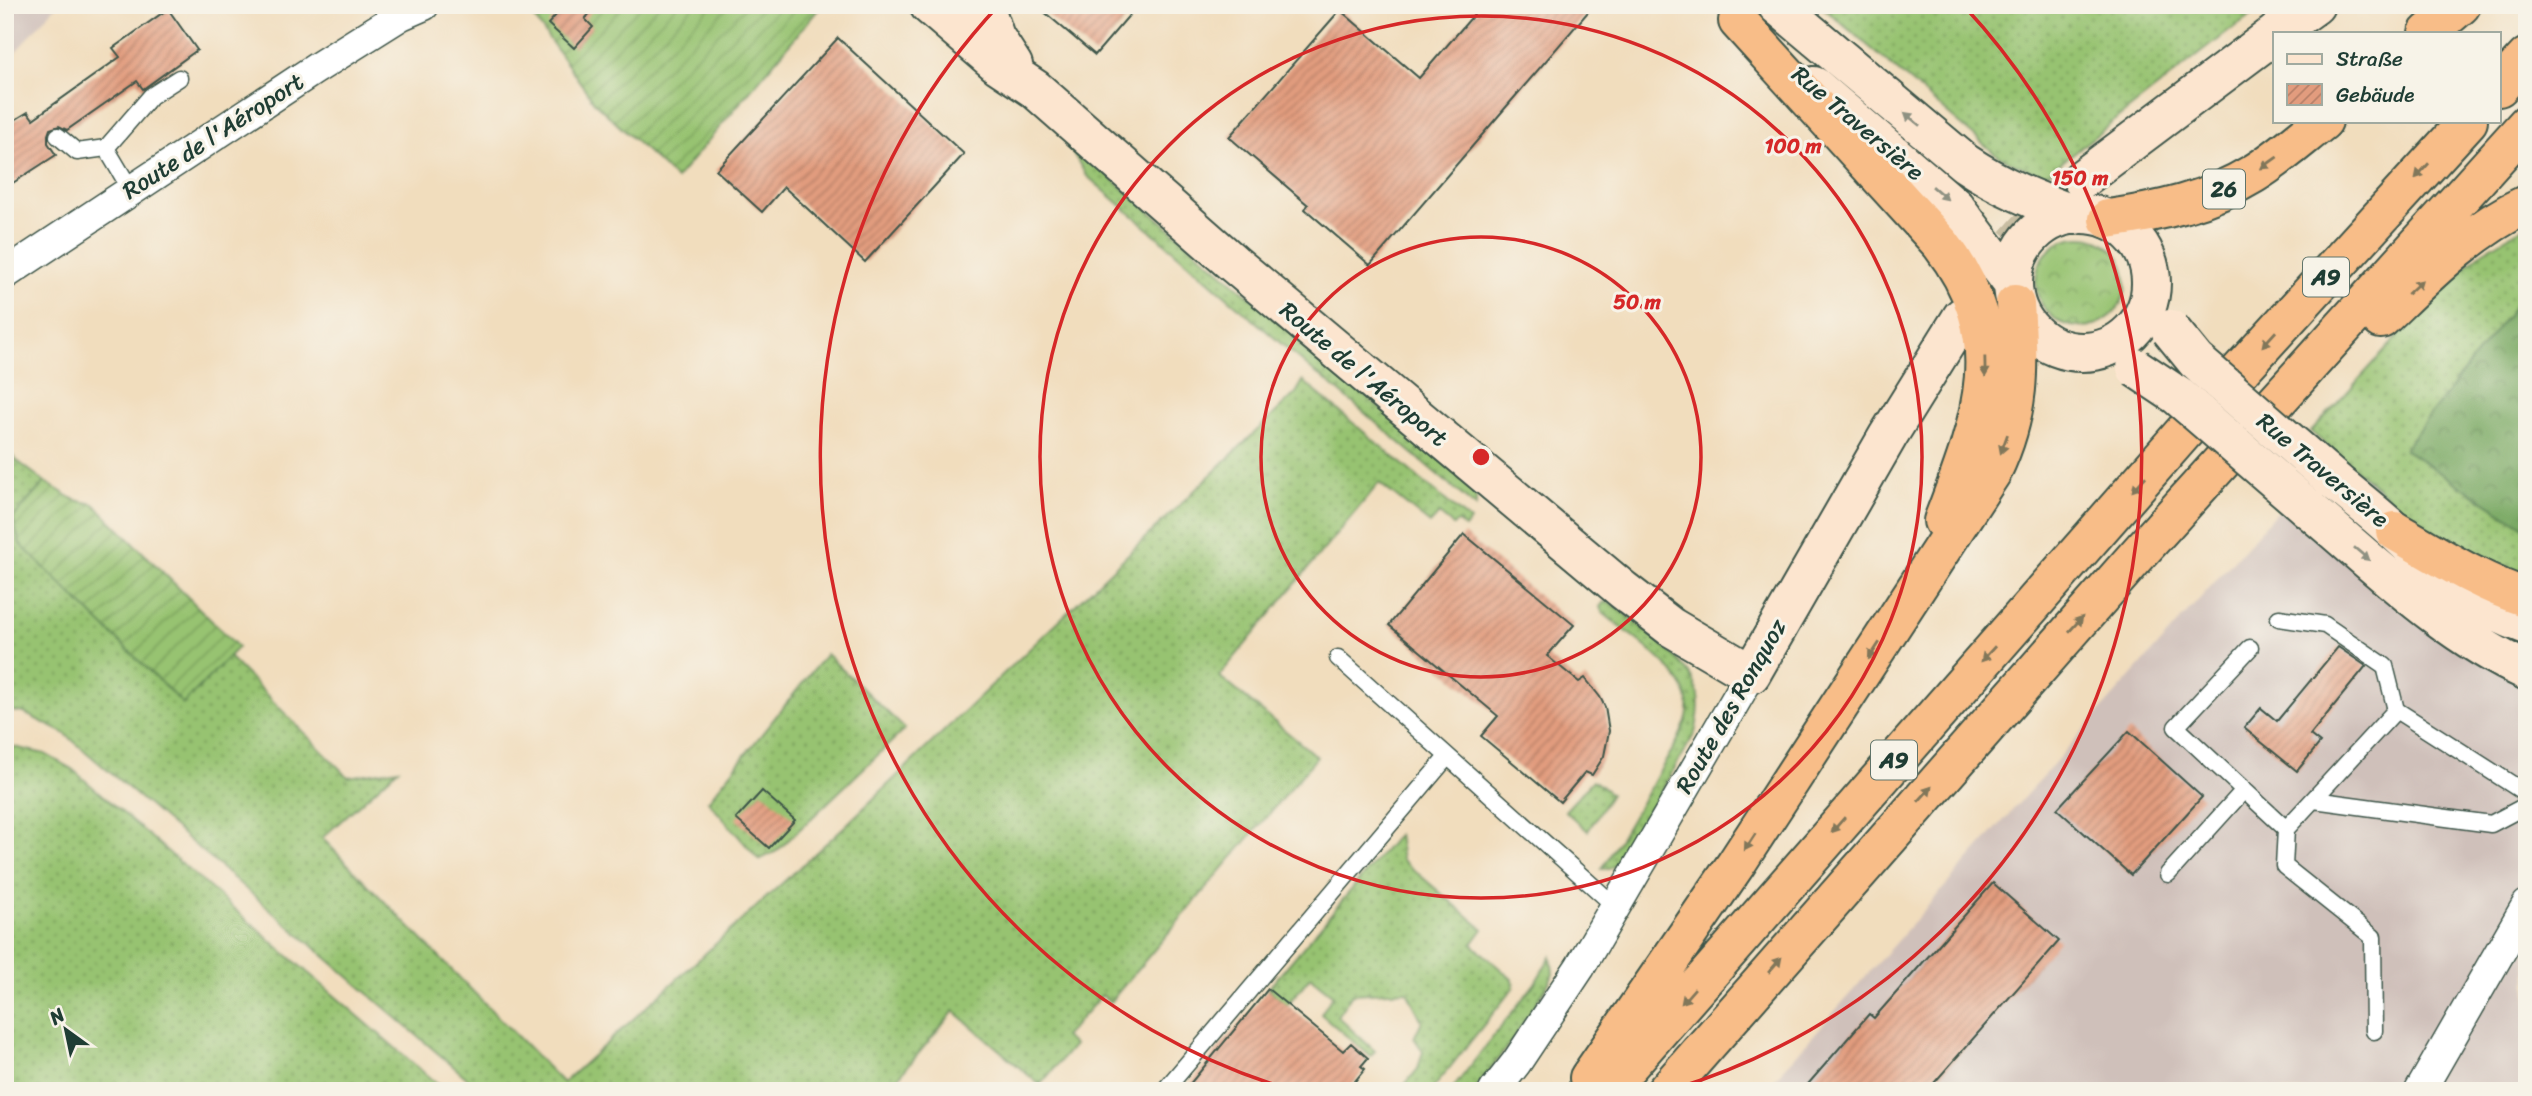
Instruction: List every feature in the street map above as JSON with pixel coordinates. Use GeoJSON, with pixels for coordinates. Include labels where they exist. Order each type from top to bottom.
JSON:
{"type":"FeatureCollection","features":[{"type":"Feature","properties":{"kind":"highway"},"geometry":{"type":"LineString","coordinates":[[2429,32],[2461,5]]}},
{"type":"Feature","properties":{"kind":"highway"},"geometry":{"type":"LineString","coordinates":[[1729,13],[1941,244],[1962,273],[1978,313],[1985,358],[1982,404],[1954,492],[1929,557],[1911,594]]}},
{"type":"Feature","properties":{"kind":"highway"},"geometry":{"type":"LineString","coordinates":[[2500,86],[2527,57]]}},
{"type":"Feature","properties":{"kind":"highway","name":"26"},"geometry":{"type":"LineString","coordinates":[[2088,204],[2166,209],[2226,189],[2254,174],[2322,122]]}},
{"type":"Feature","properties":{"kind":"highway","name":"A9"},"geometry":{"type":"LineString","coordinates":[[1606,1091],[2184,432],[2467,122]]}},
{"type":"Feature","properties":{"kind":"highway","name":"A9"},"geometry":{"type":"LineString","coordinates":[[1666,1091],[2140,552],[2527,124]]}},
{"type":"Feature","properties":{"kind":"highway"},"geometry":{"type":"LineString","coordinates":[[2140,552],[2421,280],[2476,235],[2527,204]]}},
{"type":"Feature","properties":{"kind":"highway"},"geometry":{"type":"LineString","coordinates":[[1580,1091],[1713,898],[1973,503],[2002,451],[2016,399],[2018,358],[2014,293]]}},
{"type":"Feature","properties":{"kind":"highway"},"geometry":{"type":"LineString","coordinates":[[2395,531],[2496,587],[2527,598]]}},
{"type":"Feature","properties":{"kind":"main road","name":"Route de l'Aéroport"},"geometry":{"type":"LineString","coordinates":[[929,5],[999,65],[1024,81],[1233,263],[1623,590],[1671,628],[1751,674]]}},
{"type":"Feature","properties":{"kind":"main road","name":"Route de l'Aéroport"},"geometry":{"type":"LineString","coordinates":[[984,5],[995,37],[1024,81]]}},
{"type":"Feature","properties":{"kind":"main road","name":"Rue Traversière"},"geometry":{"type":"LineString","coordinates":[[1729,13],[1955,206],[2014,293],[2031,331],[2058,348],[2090,352],[2105,348],[2133,331],[2144,315],[2150,299],[2150,271],[2143,251],[2122,225],[2088,204],[2010,189],[1988,179],[1965,163],[1777,5]]}},
{"type":"Feature","properties":{"kind":"main road"},"geometry":{"type":"LineString","coordinates":[[2278,32],[2315,5]]}},
{"type":"Feature","properties":{"kind":"main road"},"geometry":{"type":"LineString","coordinates":[[2014,293],[2016,261],[2026,242],[2056,219],[2088,204],[2273,36]]}},
{"type":"Feature","properties":{"kind":"main road","name":"Rue Traversière"},"geometry":{"type":"LineString","coordinates":[[2151,284],[2170,329],[2196,361],[2395,531],[2454,586],[2482,607],[2527,625]]}},
{"type":"Feature","properties":{"kind":"main road","name":"Route des Ronquoz"},"geometry":{"type":"LineString","coordinates":[[1751,674],[1888,436],[1962,317]]}},
{"type":"Feature","properties":{"kind":"main road"},"geometry":{"type":"LineString","coordinates":[[2090,352],[2136,368],[2178,396],[2434,615],[2482,647],[2527,671]]}},
{"type":"Feature","properties":{"kind":"street","name":"Route de l'Aéroport"},"geometry":{"type":"LineString","coordinates":[[5,274],[411,9]]}},
{"type":"Feature","properties":{"kind":"street","name":"Route des Ronquoz"},"geometry":{"type":"LineString","coordinates":[[1494,1091],[1558,1001],[1751,674]]}},
{"type":"Feature","properties":{"kind":"street"},"geometry":{"type":"LineString","coordinates":[[2420,1091],[2527,905]]}},
{"type":"Feature","properties":{"kind":"lane"},"geometry":{"type":"LineString","coordinates":[[58,136],[78,152],[106,148],[151,96],[179,78]]}},
{"type":"Feature","properties":{"kind":"lane"},"geometry":{"type":"LineString","coordinates":[[106,148],[131,190]]}},
{"type":"Feature","properties":{"kind":"lane"},"geometry":{"type":"LineString","coordinates":[[2279,618],[2325,625],[2385,666],[2396,710],[2527,794]]}},
{"type":"Feature","properties":{"kind":"lane"},"geometry":{"type":"LineString","coordinates":[[2250,648],[2176,727],[2286,830]]}},
{"type":"Feature","properties":{"kind":"lane"},"geometry":{"type":"LineString","coordinates":[[1338,658],[1615,906]]}},
{"type":"Feature","properties":{"kind":"lane"},"geometry":{"type":"LineString","coordinates":[[2374,1031],[2373,937],[2284,866],[2286,830],[2396,710]]}},
{"type":"Feature","properties":{"kind":"lane"},"geometry":{"type":"LineString","coordinates":[[1164,1091],[1447,757]]}},
{"type":"Feature","properties":{"kind":"lane"},"geometry":{"type":"LineString","coordinates":[[2168,874],[2244,790]]}},
{"type":"Feature","properties":{"kind":"lane"},"geometry":{"type":"LineString","coordinates":[[2314,800],[2491,824],[2527,805]]}},
{"type":"Feature","properties":{"kind":"shaded area"},"geometry":{"type":"Polygon","coordinates":[[[5,5],[57,5],[5,64],[5,5]]]}},
{"type":"Feature","properties":{"kind":"shaded area"},"geometry":{"type":"Polygon","coordinates":[[[2527,233],[2527,1091],[1764,1091],[2319,464],[2527,233]]]}},
{"type":"Feature","properties":{"kind":"green space"},"geometry":{"type":"Polygon","coordinates":[[[525,5],[822,5],[676,179],[595,103],[525,5]]]}},
{"type":"Feature","properties":{"kind":"green space"},"geometry":{"type":"Polygon","coordinates":[[[1820,5],[2267,5],[2228,32],[2044,176],[1999,157],[1820,5]]]}},
{"type":"Feature","properties":{"kind":"green space"},"geometry":{"type":"Polygon","coordinates":[[[1069,146],[1075,147],[1472,487],[1476,507],[1314,372],[1086,175],[1069,146]]]}},
{"type":"Feature","properties":{"kind":"green space"},"geometry":{"type":"Polygon","coordinates":[[[2527,225],[2527,289],[2404,449],[2527,529],[2527,584],[2451,550],[2311,432],[2443,287],[2482,252],[2527,225]]]}},
{"type":"Feature","properties":{"kind":"green space"},"geometry":{"type":"Polygon","coordinates":[[[2072,237],[2090,237],[2106,244],[2119,257],[2126,273],[2126,291],[2119,307],[2106,320],[2090,327],[2072,327],[2056,320],[2043,307],[2036,291],[2036,273],[2043,257],[2056,244],[2072,237]]]}},
{"type":"Feature","properties":{"kind":"green space"},"geometry":{"type":"Polygon","coordinates":[[[2527,289],[2527,529],[2404,449],[2527,289]]]}},
{"type":"Feature","properties":{"kind":"green space"},"geometry":{"type":"Polygon","coordinates":[[[1303,381],[1470,521],[1465,528],[1458,522],[1453,525],[1439,514],[1430,524],[1379,483],[1219,676],[1317,757],[1110,1002],[1102,995],[1064,1037],[1074,1045],[1040,1085],[954,1011],[887,1091],[482,1091],[64,733],[24,713],[5,710],[5,448],[45,482],[13,518],[183,703],[228,656],[348,777],[398,769],[322,838],[563,1083],[845,826],[1296,393],[1303,381]]]}},
{"type":"Feature","properties":{"kind":"green space"},"geometry":{"type":"Polygon","coordinates":[[[45,482],[75,500],[94,504],[238,647],[183,704],[20,544],[13,518],[45,482]]]}},
{"type":"Feature","properties":{"kind":"green space"},"geometry":{"type":"Polygon","coordinates":[[[1604,602],[1613,604],[1681,663],[1695,684],[1699,702],[1695,733],[1620,862],[1609,869],[1602,869],[1677,742],[1688,712],[1688,701],[1684,689],[1664,664],[1602,612],[1600,607],[1604,602]]]}},
{"type":"Feature","properties":{"kind":"green space"},"geometry":{"type":"Polygon","coordinates":[[[826,654],[905,729],[777,851],[759,860],[708,801],[826,654]]]}},
{"type":"Feature","properties":{"kind":"green space"},"geometry":{"type":"Polygon","coordinates":[[[5,745],[45,754],[72,769],[445,1091],[5,1091],[5,745]]]}},
{"type":"Feature","properties":{"kind":"green space"},"geometry":{"type":"Polygon","coordinates":[[[1593,780],[1611,794],[1588,831],[1565,811],[1593,780]]]}},
{"type":"Feature","properties":{"kind":"green space"},"geometry":{"type":"Polygon","coordinates":[[[1398,834],[1402,860],[1483,929],[1472,944],[1513,980],[1514,987],[1431,1091],[1402,1088],[1418,1069],[1423,1051],[1414,1038],[1422,1021],[1407,991],[1352,994],[1337,1016],[1375,1051],[1370,1056],[1321,1014],[1333,995],[1310,977],[1287,1005],[1268,989],[1398,834]]]}},
{"type":"Feature","properties":{"kind":"green space"},"geometry":{"type":"Polygon","coordinates":[[[1551,956],[1553,973],[1550,981],[1513,1039],[1474,1091],[1451,1091],[1535,983],[1551,956]]]}},
{"type":"Feature","properties":{"kind":"building"},"geometry":{"type":"Polygon","coordinates":[[[565,5],[597,5],[585,19],[593,27],[574,48],[548,24],[565,5]]]}},
{"type":"Feature","properties":{"kind":"building"},"geometry":{"type":"Polygon","coordinates":[[[1036,5],[1138,5],[1095,55],[1036,5]]]}},
{"type":"Feature","properties":{"kind":"building"},"geometry":{"type":"Polygon","coordinates":[[[1482,5],[1594,5],[1370,265],[1305,209],[1308,205],[1229,137],[1340,10],[1419,78],[1482,5]]]}},
{"type":"Feature","properties":{"kind":"building"},"geometry":{"type":"Polygon","coordinates":[[[168,9],[197,50],[143,89],[137,81],[67,130],[59,126],[50,129],[48,143],[56,155],[5,188],[5,126],[28,112],[33,119],[120,57],[113,48],[168,9]]]}},
{"type":"Feature","properties":{"kind":"building"},"geometry":{"type":"Polygon","coordinates":[[[838,38],[964,154],[865,262],[784,187],[762,212],[716,170],[838,38]]]}},
{"type":"Feature","properties":{"kind":"building"},"geometry":{"type":"Polygon","coordinates":[[[1464,534],[1574,625],[1547,656],[1579,682],[1585,678],[1605,707],[1609,731],[1604,756],[1592,775],[1585,772],[1560,802],[1481,736],[1498,716],[1389,625],[1464,534]]]}},
{"type":"Feature","properties":{"kind":"building"},"geometry":{"type":"Polygon","coordinates":[[[2338,647],[2366,666],[2310,735],[2320,743],[2297,771],[2244,728],[2261,708],[2277,721],[2338,647]]]}},
{"type":"Feature","properties":{"kind":"building"},"geometry":{"type":"Polygon","coordinates":[[[2129,731],[2202,797],[2131,875],[2057,809],[2129,731]]]}},
{"type":"Feature","properties":{"kind":"building"},"geometry":{"type":"Polygon","coordinates":[[[762,791],[795,820],[769,848],[736,819],[762,791]]]}},
{"type":"Feature","properties":{"kind":"building"},"geometry":{"type":"Polygon","coordinates":[[[1993,883],[2059,941],[1927,1091],[1802,1091],[1869,1014],[1874,1018],[1993,883]]]}},
{"type":"Feature","properties":{"kind":"building"},"geometry":{"type":"Polygon","coordinates":[[[1268,989],[1343,1051],[1351,1043],[1368,1058],[1361,1066],[1365,1069],[1347,1091],[1184,1091],[1268,989]]]}},
{"type":"Feature","properties":{"kind":"tunnel"},"geometry":{"type":"LineString","coordinates":[[1980,289],[2023,234],[2073,186]]}}]}
